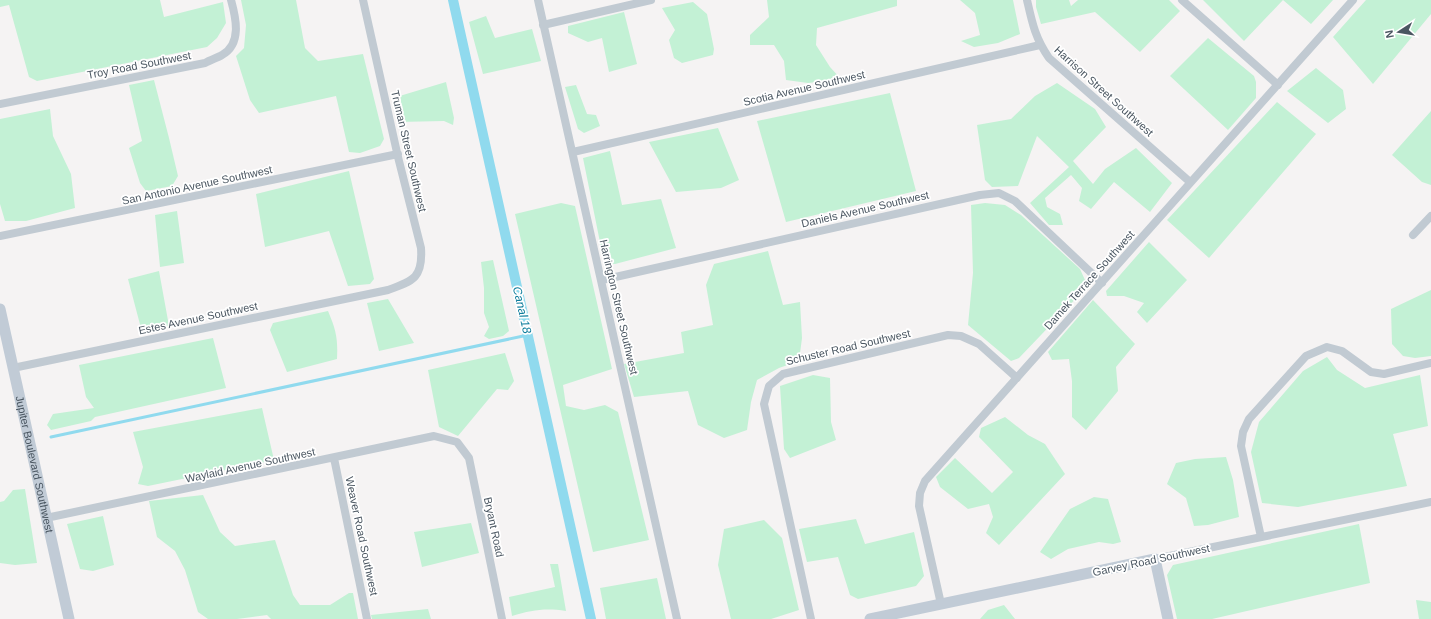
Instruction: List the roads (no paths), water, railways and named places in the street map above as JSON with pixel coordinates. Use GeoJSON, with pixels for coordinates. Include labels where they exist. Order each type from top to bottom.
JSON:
{"type":"FeatureCollection","features":[{"type":"Feature","properties":{"kind":"street","name":"Troy Road Southwest"},"geometry":{"type":"LineString","coordinates":[[0,104],[205,63],[224,55],[234,43],[236,25],[232,0]]}},
{"type":"Feature","properties":{"kind":"street","name":"Truman Street Southwest"},"geometry":{"type":"LineString","coordinates":[[363,0],[421,248],[422,261],[417,276],[403,285],[388,290]]}},
{"type":"Feature","properties":{"kind":"street","name":"Harrington Street Southwest"},"geometry":{"type":"LineString","coordinates":[[538,0],[677,619]]}},
{"type":"Feature","properties":{"kind":"street"},"geometry":{"type":"LineString","coordinates":[[543,25],[651,0]]}},
{"type":"Feature","properties":{"kind":"street","name":"Harrison Street Southwest"},"geometry":{"type":"LineString","coordinates":[[1027,0],[1034,29],[1040,45],[1049,58],[1190,182]]}},
{"type":"Feature","properties":{"kind":"street"},"geometry":{"type":"LineString","coordinates":[[1182,0],[1278,85]]}},
{"type":"Feature","properties":{"kind":"street","name":"Damek Terrace Southwest"},"geometry":{"type":"LineString","coordinates":[[941,604],[919,506],[920,493],[925,481],[1353,0]]}},
{"type":"Feature","properties":{"kind":"street","name":"Scotia Avenue Southwest"},"geometry":{"type":"LineString","coordinates":[[573,152],[1040,45]]}},
{"type":"Feature","properties":{"kind":"street","name":"San Antonio Avenue Southwest"},"geometry":{"type":"LineString","coordinates":[[0,236],[398,154]]}},
{"type":"Feature","properties":{"kind":"street","name":"Daniels Avenue Southwest"},"geometry":{"type":"LineString","coordinates":[[602,280],[980,195],[999,193],[1015,201],[1102,283]]}},
{"type":"Feature","properties":{"kind":"street"},"geometry":{"type":"LineString","coordinates":[[1413,235],[1431,216]]}},
{"type":"Feature","properties":{"kind":"street","name":"Estes Avenue Southwest"},"geometry":{"type":"LineString","coordinates":[[13,368],[388,290]]}},
{"type":"Feature","properties":{"kind":"street","name":"Jupiter Boulevard Southwest"},"geometry":{"type":"LineString","coordinates":[[0,309],[68,619]]}},
{"type":"Feature","properties":{"kind":"street","name":"Schuster Road Southwest"},"geometry":{"type":"LineString","coordinates":[[811,619],[764,404],[769,386],[783,374],[948,336],[961,336],[978,344],[1017,378]]}},
{"type":"Feature","properties":{"kind":"street"},"geometry":{"type":"LineString","coordinates":[[1262,537],[1241,446],[1242,432],[1249,419],[1306,356],[1327,348],[1342,351],[1370,372],[1384,374],[1431,363]]}},
{"type":"Feature","properties":{"kind":"street","name":"Waylaid Avenue Southwest"},"geometry":{"type":"LineString","coordinates":[[46,518],[434,436],[458,442]]}},
{"type":"Feature","properties":{"kind":"street","name":"Bryant Road"},"geometry":{"type":"LineString","coordinates":[[458,442],[469,458],[502,619]]}},
{"type":"Feature","properties":{"kind":"street","name":"Weaver Road Southwest"},"geometry":{"type":"LineString","coordinates":[[334,458],[367,619]]}},
{"type":"Feature","properties":{"kind":"street","name":"Garvey Road Southwest"},"geometry":{"type":"LineString","coordinates":[[870,619],[1431,502]]}},
{"type":"Feature","properties":{"kind":"street"},"geometry":{"type":"LineString","coordinates":[[1155,559],[1168,619]]}},
{"type":"Feature","properties":{"kind":"waterway","name":"Canal 18"},"geometry":{"type":"LineString","coordinates":[[453,0],[591,619]]}},
{"type":"Feature","properties":{"kind":"waterway"},"geometry":{"type":"LineString","coordinates":[[51,437],[528,335]]}}]}
